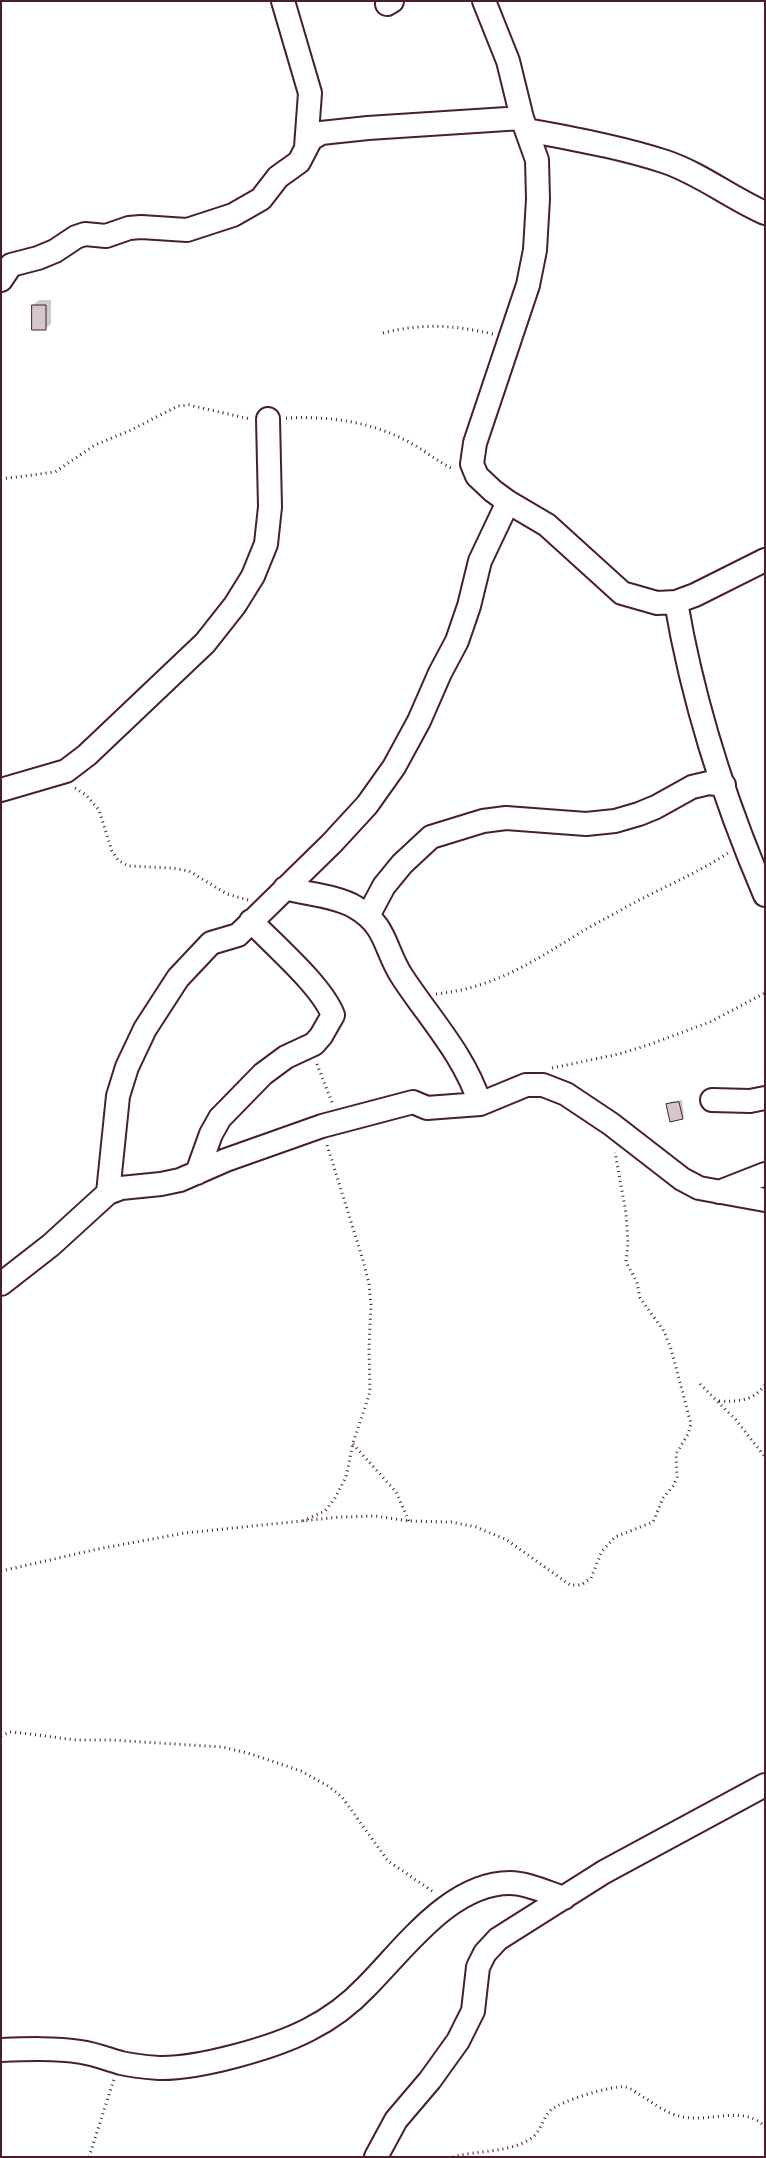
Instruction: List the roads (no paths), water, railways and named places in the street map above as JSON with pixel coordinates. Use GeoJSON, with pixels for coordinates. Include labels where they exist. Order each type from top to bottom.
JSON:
{"type":"FeatureCollection","features":[{"type":"Feature","properties":{"kind":"street"},"geometry":{"type":"LineString","coordinates":[[283,1],[310,93],[306,147]]}},
{"type":"Feature","properties":{"kind":"street"},"geometry":{"type":"LineString","coordinates":[[484,1],[508,61],[537,160],[538,199],[535,250],[528,285],[475,443],[472,464],[478,476],[493,492],[547,525],[622,593],[657,603],[676,602],[712,587],[765,560]]}},
{"type":"Feature","properties":{"kind":"street"},"geometry":{"type":"LineString","coordinates":[[1,280],[11,265],[38,258],[55,251],[76,237],[85,234],[106,236],[129,228],[187,230],[233,215],[261,199],[278,177],[299,162],[306,147],[315,135],[368,128],[525,124],[574,139],[666,162],[694,174],[765,213]]}},
{"type":"Feature","properties":{"kind":"street"},"geometry":{"type":"LineString","coordinates":[[1,790],[66,771],[87,755],[205,643],[235,605],[253,576],[266,544],[270,507],[268,419]]}},
{"type":"Feature","properties":{"kind":"street"},"geometry":{"type":"LineString","coordinates":[[108,1193],[118,1096],[127,1067],[145,1029],[178,978],[211,943],[238,935],[332,844],[366,805],[394,767],[419,721],[440,673],[457,641],[469,606],[480,561],[508,502]]}},
{"type":"Feature","properties":{"kind":"street"},"geometry":{"type":"LineString","coordinates":[[676,602],[688,666],[724,785],[744,846],[765,894]]}},
{"type":"Feature","properties":{"kind":"street"},"geometry":{"type":"LineString","coordinates":[[368,916],[384,886],[402,864],[431,837],[483,821],[506,818],[586,824],[615,821],[656,808],[692,787],[709,783],[724,785]]}},
{"type":"Feature","properties":{"kind":"street"},"geometry":{"type":"LineString","coordinates":[[286,888],[354,906],[380,928],[395,965],[462,1062],[476,1089],[480,1104]]}},
{"type":"Feature","properties":{"kind":"street"},"geometry":{"type":"LineString","coordinates":[[197,1173],[211,1134],[220,1118],[263,1074],[286,1057],[310,1046],[321,1036],[333,1015],[329,1005],[316,989],[251,921]]}},
{"type":"Feature","properties":{"kind":"street"},"geometry":{"type":"LineString","coordinates":[[1,1284],[50,1245],[108,1193],[121,1188],[180,1180],[226,1160],[322,1126],[413,1102],[427,1108],[480,1104],[530,1084],[543,1085],[566,1094],[611,1124],[682,1180],[699,1188],[765,1200]]}},
{"type":"Feature","properties":{"kind":"street"},"geometry":{"type":"LineString","coordinates":[[712,1100],[750,1101],[765,1098]]}},
{"type":"Feature","properties":{"kind":"street"},"geometry":{"type":"LineString","coordinates":[[717,1192],[765,1174]]}},
{"type":"Feature","properties":{"kind":"street"},"geometry":{"type":"LineString","coordinates":[[376,2157],[396,2120],[430,2080],[458,2041],[473,2012],[478,1967],[485,1953],[498,1939],[612,1868],[765,1785]]}},
{"type":"Feature","properties":{"kind":"street"},"geometry":{"type":"LineString","coordinates":[[1,2050],[79,2051],[99,2055],[120,2063],[160,2068],[190,2065],[270,2046],[308,2030],[340,2010],[366,1987],[417,1932],[469,1893],[488,1886],[511,1883],[564,1898]]}}]}
